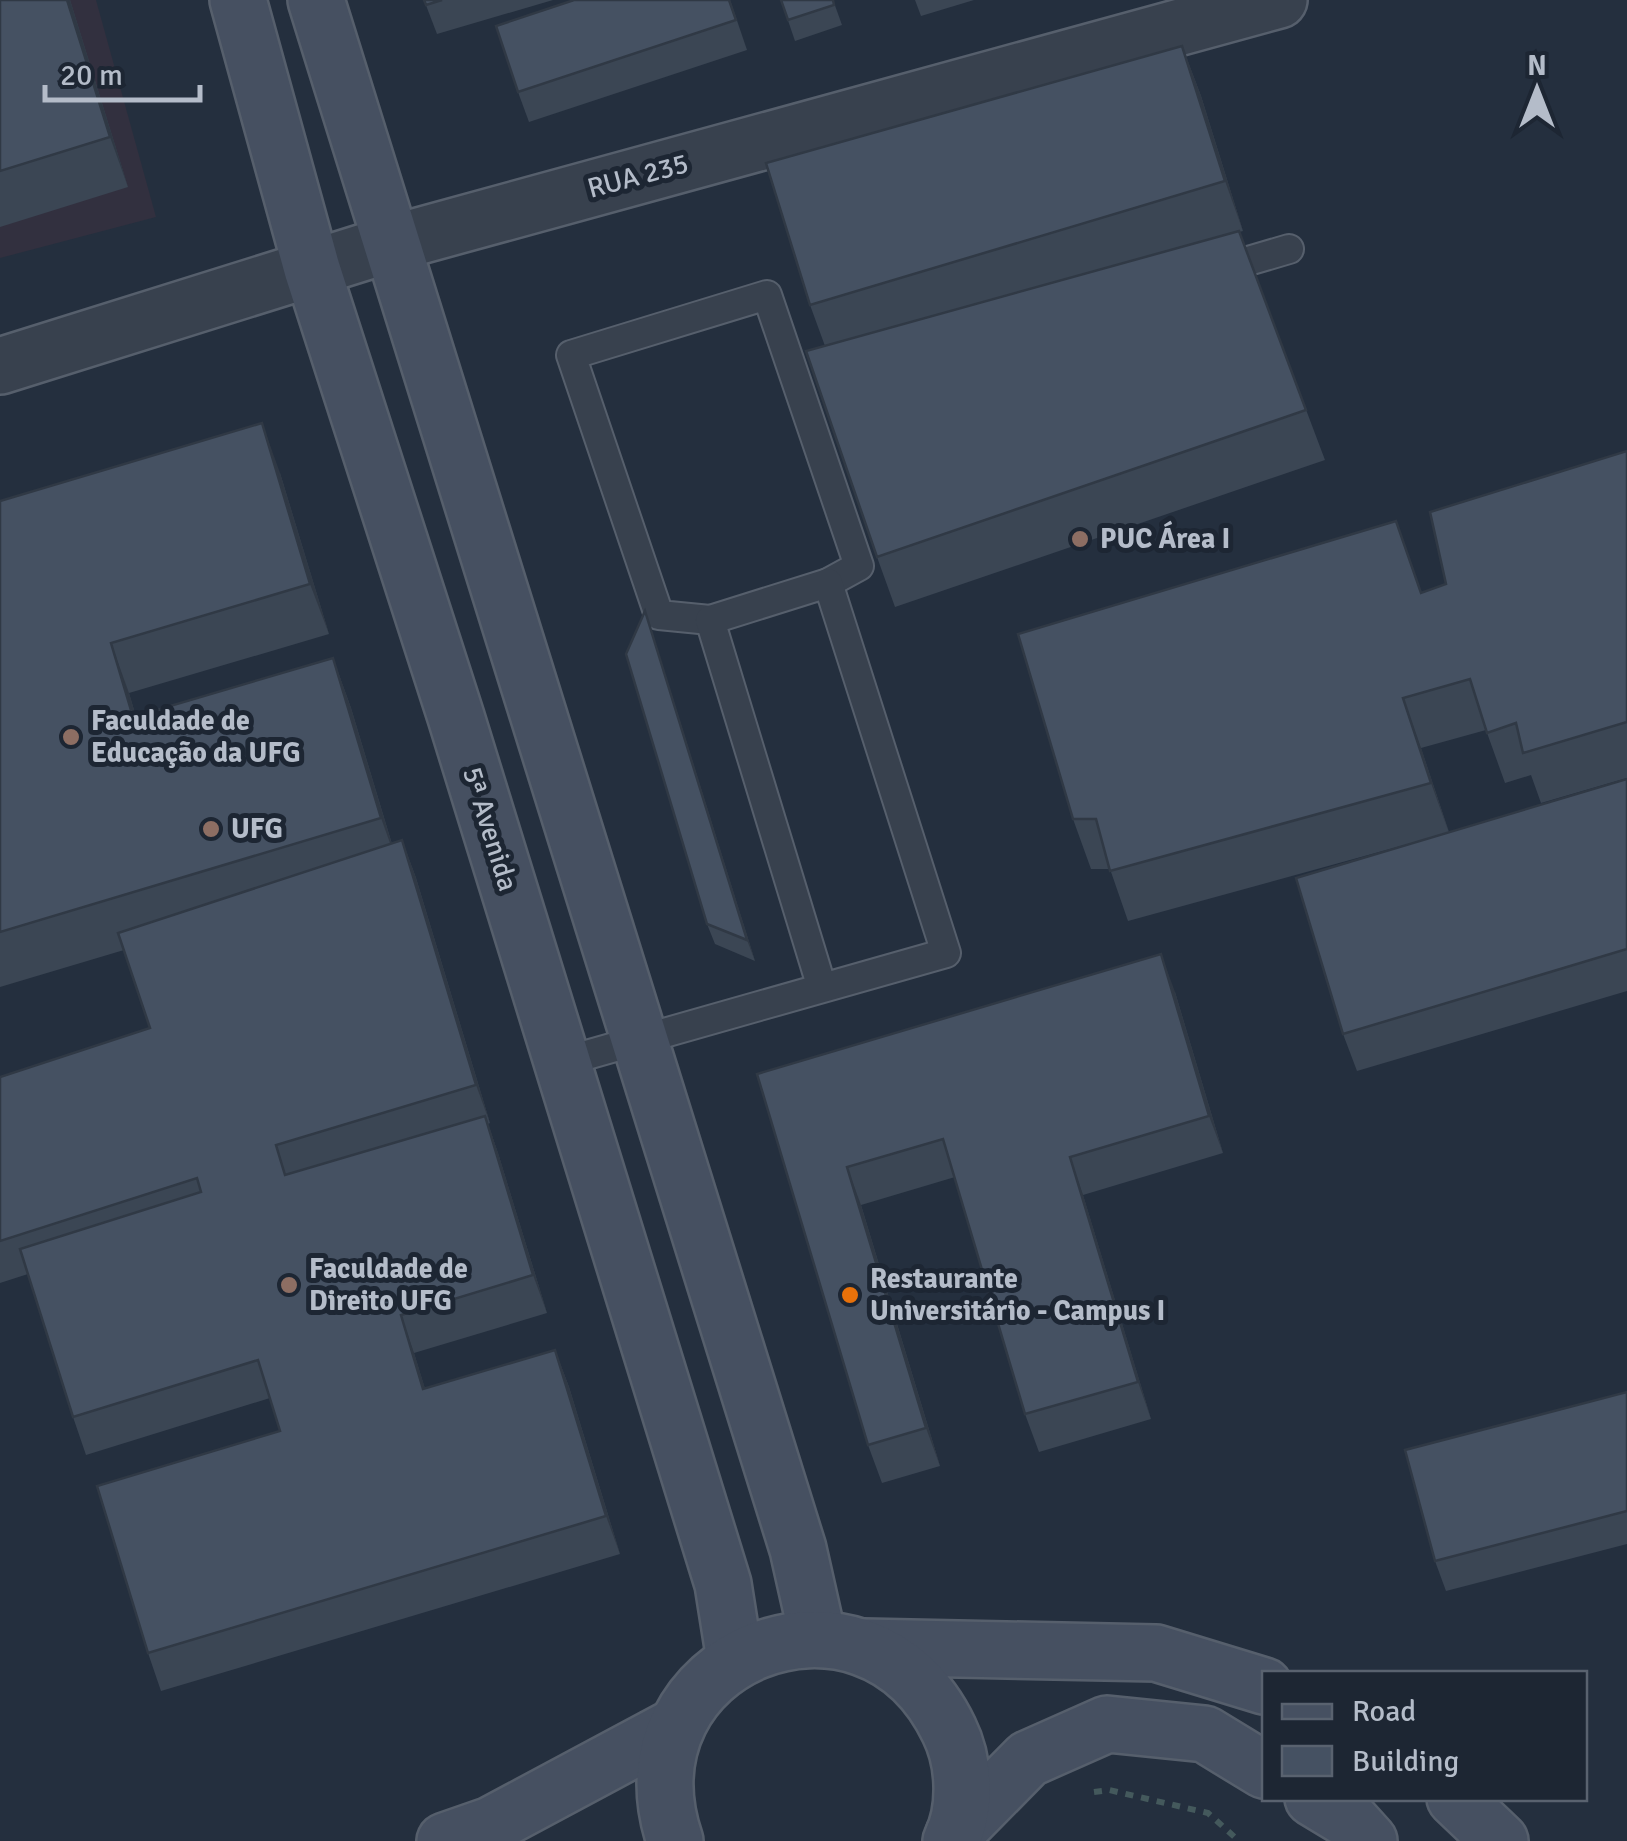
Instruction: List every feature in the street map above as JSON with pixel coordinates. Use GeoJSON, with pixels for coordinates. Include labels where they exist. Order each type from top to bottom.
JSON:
{"type":"FeatureCollection","features":[{"type":"Feature","properties":{"kind":"main road","name":"5ª Avenida"},"geometry":{"type":"LineString","coordinates":[[238,0],[312,269],[462,736],[723,1584],[736,1660]]}},
{"type":"Feature","properties":{"kind":"main road"},"geometry":{"type":"LineString","coordinates":[[316,0],[798,1550],[841,1643],[904,1670],[936,1702],[956,1744],[962,1790],[953,1838]]}},
{"type":"Feature","properties":{"kind":"main road"},"geometry":{"type":"LineString","coordinates":[[675,1841],[666,1814],[664,1769],[676,1726],[691,1700],[711,1678],[736,1660],[776,1643],[1156,1653],[1262,1685]]}},
{"type":"Feature","properties":{"kind":"main road"},"geometry":{"type":"LineString","coordinates":[[953,1838],[1028,1759],[1106,1724],[1205,1734],[1262,1769]]}},
{"type":"Feature","properties":{"kind":"main road"},"geometry":{"type":"LineString","coordinates":[[445,1841],[491,1825],[676,1726]]}},
{"type":"Feature","properties":{"kind":"main road"},"geometry":{"type":"LineString","coordinates":[[1318,1801],[1351,1822],[1369,1841]]}},
{"type":"Feature","properties":{"kind":"main road"},"geometry":{"type":"LineString","coordinates":[[1458,1801],[1500,1841]]}},
{"type":"Feature","properties":{"kind":"street","name":"RUA 235"},"geometry":{"type":"LineString","coordinates":[[0,366],[390,244],[1279,0]]}},
{"type":"Feature","properties":{"kind":"lane"},"geometry":{"type":"LineString","coordinates":[[1195,276],[1289,248]]}},
{"type":"Feature","properties":{"kind":"lane"},"geometry":{"type":"LineString","coordinates":[[767,295],[810,390],[860,566],[828,583],[710,620],[659,616],[571,355],[767,295]]}},
{"type":"Feature","properties":{"kind":"lane"},"geometry":{"type":"LineString","coordinates":[[562,1062],[946,953],[828,583]]}},
{"type":"Feature","properties":{"kind":"lane"},"geometry":{"type":"LineString","coordinates":[[710,620],[822,988]]}},
{"type":"Feature","properties":{"kind":"path"},"geometry":{"type":"LineString","coordinates":[[1092,1792],[1109,1790],[1208,1813],[1239,1841]]}},
{"type":"Feature","properties":{"kind":"shaded area"},"geometry":{"type":"Polygon","coordinates":[[[0,0],[96,0],[156,217],[0,258],[0,0]]]}},
{"type":"Feature","properties":{"kind":"building"},"geometry":{"type":"Polygon","coordinates":[[[0,0],[67,0],[110,137],[0,171],[0,0]]]}},
{"type":"Feature","properties":{"kind":"building"},"geometry":{"type":"Polygon","coordinates":[[[574,0],[729,0],[736,20],[518,92],[496,26],[574,0]]]}},
{"type":"Feature","properties":{"kind":"building"},"geometry":{"type":"Polygon","coordinates":[[[781,0],[833,0],[834,5],[788,20],[781,0]]]}},
{"type":"Feature","properties":{"kind":"building"},"geometry":{"type":"Polygon","coordinates":[[[1182,46],[1225,181],[810,305],[766,163],[1182,46]]]}},
{"type":"Feature","properties":{"kind":"building"},"geometry":{"type":"Polygon","coordinates":[[[1239,231],[1306,410],[877,557],[806,351],[1239,231]]]}},
{"type":"Feature","properties":{"kind":"building","name":"Faculdade de Educação da UFG"},"geometry":{"type":"Polygon","coordinates":[[[262,423],[310,584],[111,643],[133,717],[333,658],[381,818],[0,932],[0,501],[262,423]]]}},
{"type":"Feature","properties":{"kind":"building"},"geometry":{"type":"Polygon","coordinates":[[[1627,451],[1627,722],[1523,753],[1516,723],[1487,733],[1470,679],[1403,698],[1431,783],[1110,871],[1096,819],[1073,819],[1018,634],[1396,521],[1421,593],[1446,584],[1430,512],[1627,451]]]}},
{"type":"Feature","properties":{"kind":"building"},"geometry":{"type":"Polygon","coordinates":[[[645,611],[747,940],[707,924],[626,654],[645,611]]]}},
{"type":"Feature","properties":{"kind":"building"},"geometry":{"type":"Polygon","coordinates":[[[1627,779],[1627,949],[1343,1034],[1296,878],[1627,779]]]}},
{"type":"Feature","properties":{"kind":"building","name":"Faculdade de Direito UFG"},"geometry":{"type":"Polygon","coordinates":[[[402,840],[476,1085],[276,1145],[285,1175],[485,1116],[533,1275],[401,1315],[423,1389],[555,1350],[606,1516],[148,1653],[97,1486],[280,1431],[258,1360],[73,1417],[20,1249],[201,1192],[197,1178],[0,1241],[0,1077],[150,1028],[118,933],[402,840]]]}},
{"type":"Feature","properties":{"kind":"building"},"geometry":{"type":"Polygon","coordinates":[[[1161,954],[1209,1116],[1070,1157],[1138,1382],[1025,1414],[943,1139],[847,1167],[926,1428],[868,1445],[757,1074],[1161,954]]]}},
{"type":"Feature","properties":{"kind":"building"},"geometry":{"type":"Polygon","coordinates":[[[1627,1392],[1627,1511],[1435,1561],[1405,1450],[1627,1392]]]}},
{"type":"Feature","properties":{"kind":"place","name":"PUC Área I"},"geometry":{"type":"Point","coordinates":[1080,539]}},
{"type":"Feature","properties":{"kind":"place","name":"Faculdade de Educação da UFG"},"geometry":{"type":"Point","coordinates":[71,737]}},
{"type":"Feature","properties":{"kind":"place","name":"UFG"},"geometry":{"type":"Point","coordinates":[211,829]}},
{"type":"Feature","properties":{"kind":"place","name":"Faculdade de Direito UFG"},"geometry":{"type":"Point","coordinates":[289,1285]}},
{"type":"Feature","properties":{"kind":"place","name":"Restaurante Universitário - Campus I"},"geometry":{"type":"Point","coordinates":[850,1295]}}]}
